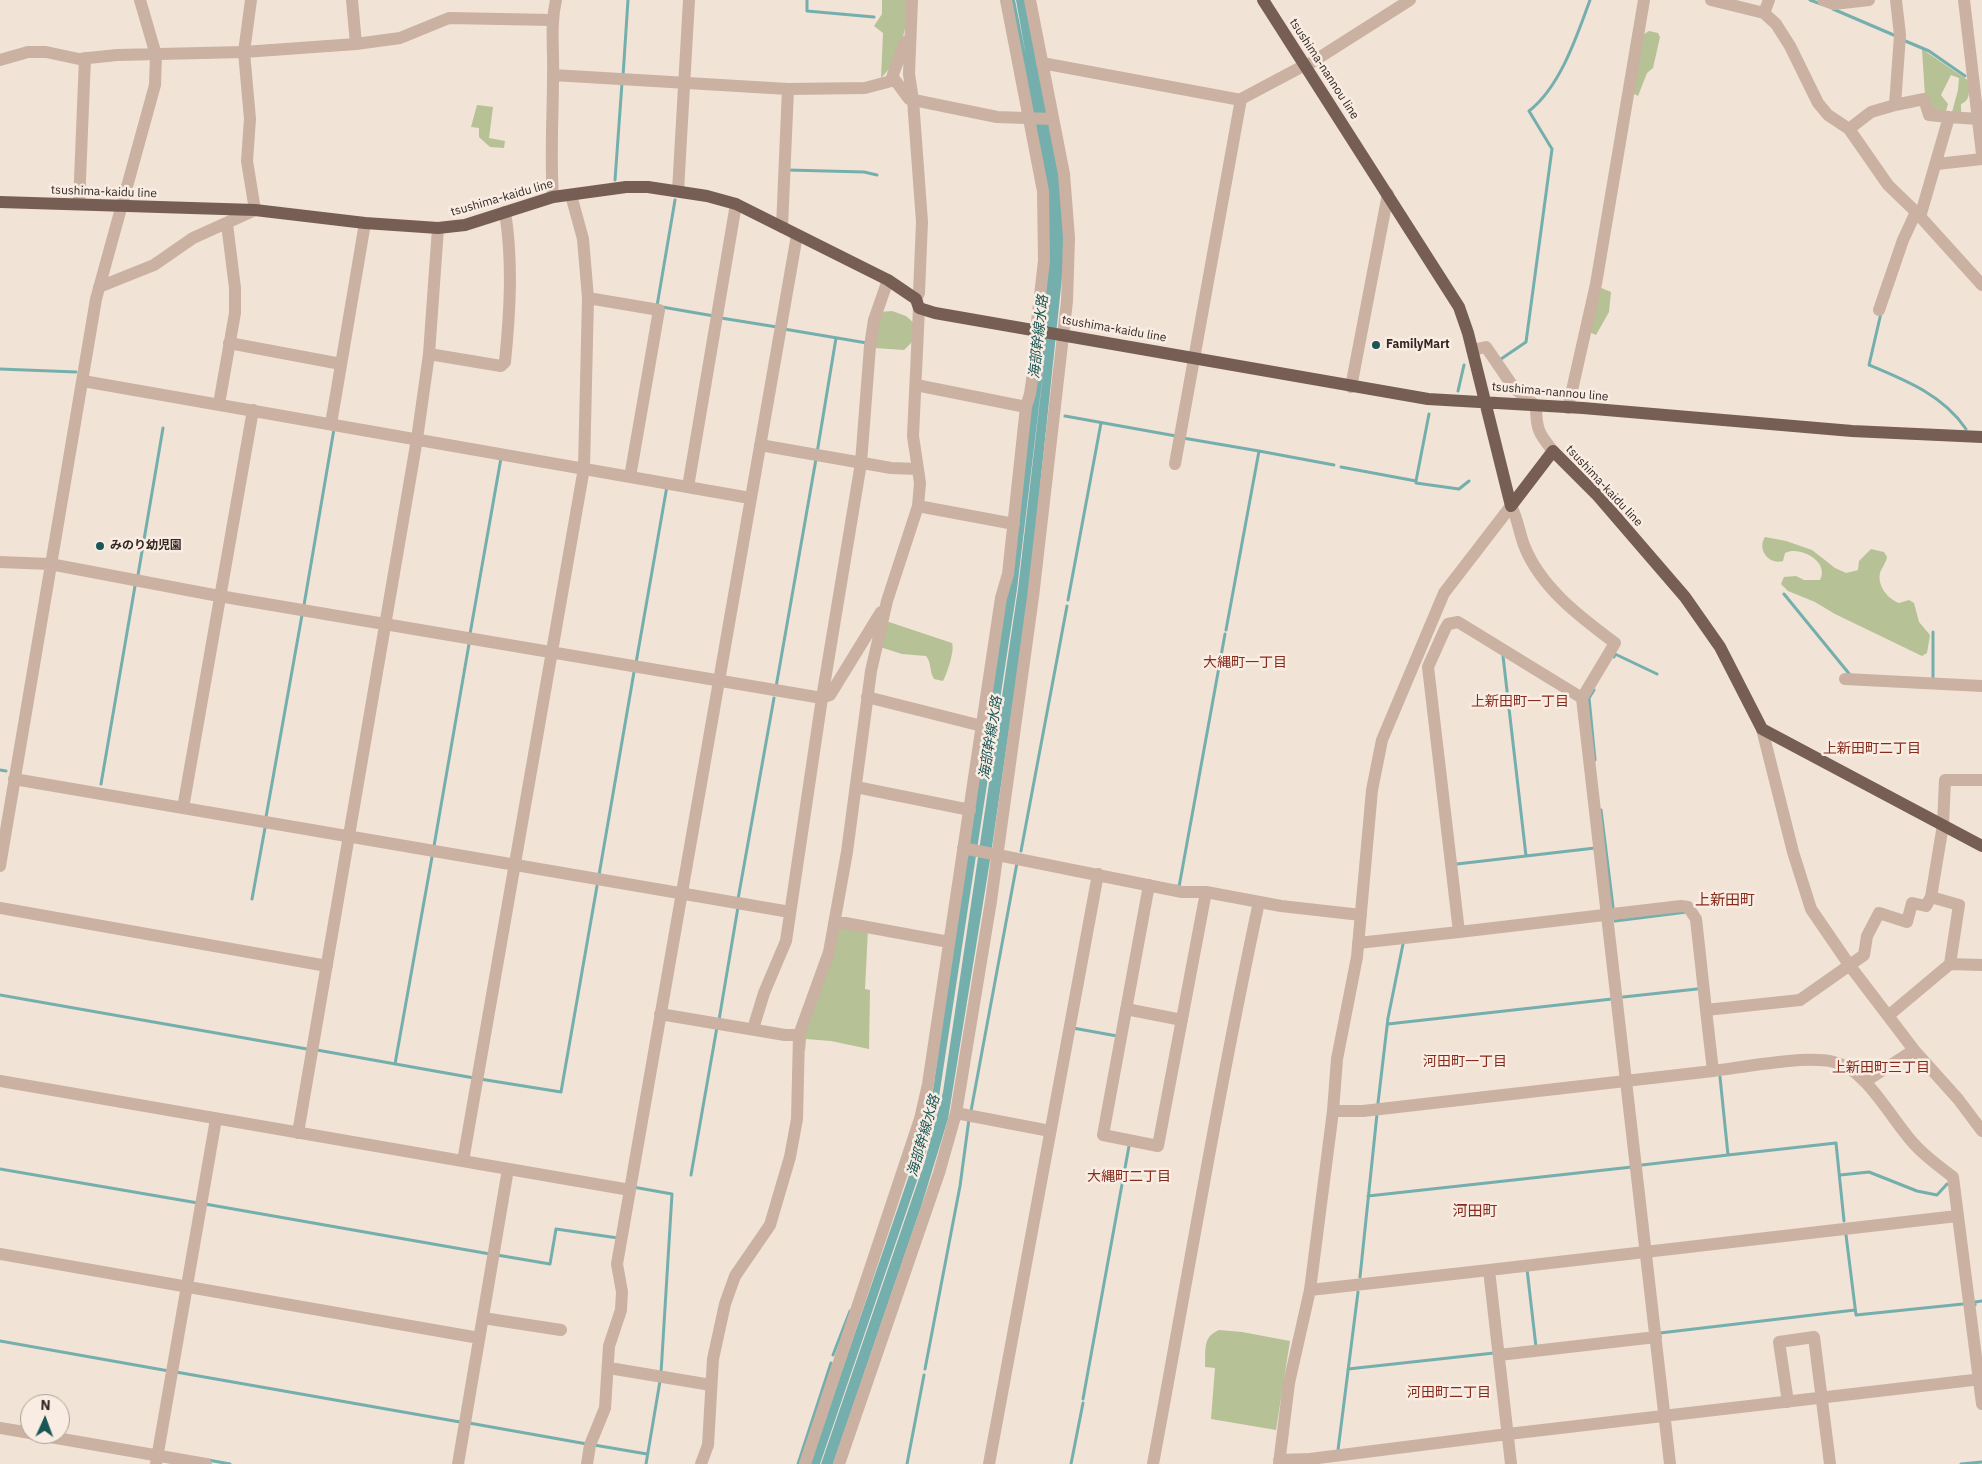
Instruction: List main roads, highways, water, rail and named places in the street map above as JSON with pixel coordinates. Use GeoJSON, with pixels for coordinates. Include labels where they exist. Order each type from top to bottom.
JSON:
{"type":"FeatureCollection","features":[{"type":"Feature","properties":{"kind":"main road","name":"tsushima-nannou line"},"geometry":{"type":"LineString","coordinates":[[1263,0],[1459,307],[1485,402],[1833,430],[1982,437]]}},
{"type":"Feature","properties":{"kind":"main road","name":"tsushima-kaidu line"},"geometry":{"type":"LineString","coordinates":[[0,202],[255,210],[365,223],[438,228],[456,227],[553,197],[626,187],[648,187],[678,191],[736,204],[888,280],[918,304],[935,313],[1060,333],[1351,387],[1428,399],[1485,402],[1511,506],[1552,451],[1564,459],[1685,597],[1720,647],[1762,729],[1982,846]]}},
{"type":"Feature","properties":{"kind":"water","name":"海部幹線水路"},"geometry":{"type":"Polygon","coordinates":[[[1008,0],[1015,0],[1026,56],[1016,0],[1025,0],[1057,162],[1063,206],[1063,268],[1029,592],[991,854],[948,1119],[921,1207],[833,1464],[821,1464],[924,1164],[943,1092],[1018,589],[1046,348],[1017,589],[936,1116],[923,1163],[820,1464],[810,1464],[914,1161],[933,1090],[1048,261],[1008,0]]]}},
{"type":"Feature","properties":{"kind":"waterway"},"geometry":{"type":"LineString","coordinates":[[623,76],[628,0]]}},
{"type":"Feature","properties":{"kind":"waterway"},"geometry":{"type":"LineString","coordinates":[[807,0],[807,11],[874,17]]}},
{"type":"Feature","properties":{"kind":"waterway"},"geometry":{"type":"LineString","coordinates":[[1501,359],[1526,342],[1552,149],[1529,111],[1550,89],[1558,75],[1573,45],[1590,0]]}},
{"type":"Feature","properties":{"kind":"waterway"},"geometry":{"type":"LineString","coordinates":[[1810,0],[1821,4]]}},
{"type":"Feature","properties":{"kind":"waterway"},"geometry":{"type":"LineString","coordinates":[[1833,9],[1896,36]]}},
{"type":"Feature","properties":{"kind":"waterway"},"geometry":{"type":"LineString","coordinates":[[1903,40],[1929,51],[1965,76]]}},
{"type":"Feature","properties":{"kind":"waterway"},"geometry":{"type":"LineString","coordinates":[[615,180],[622,83]]}},
{"type":"Feature","properties":{"kind":"waterway"},"geometry":{"type":"LineString","coordinates":[[788,170],[864,172],[877,175]]}},
{"type":"Feature","properties":{"kind":"waterway"},"geometry":{"type":"LineString","coordinates":[[657,306],[675,200]]}},
{"type":"Feature","properties":{"kind":"waterway"},"geometry":{"type":"LineString","coordinates":[[662,307],[714,316]]}},
{"type":"Feature","properties":{"kind":"waterway"},"geometry":{"type":"LineString","coordinates":[[1881,313],[1869,365],[1909,383],[1935,398],[1957,417],[1966,429]]}},
{"type":"Feature","properties":{"kind":"waterway"},"geometry":{"type":"LineString","coordinates":[[721,318],[777,327]]}},
{"type":"Feature","properties":{"kind":"waterway"},"geometry":{"type":"LineString","coordinates":[[784,329],[867,343]]}},
{"type":"Feature","properties":{"kind":"waterway"},"geometry":{"type":"LineString","coordinates":[[817,453],[836,338]]}},
{"type":"Feature","properties":{"kind":"waterway"},"geometry":{"type":"LineString","coordinates":[[1458,391],[1464,365]]}},
{"type":"Feature","properties":{"kind":"waterway"},"geometry":{"type":"LineString","coordinates":[[0,369],[76,372]]}},
{"type":"Feature","properties":{"kind":"waterway"},"geometry":{"type":"LineString","coordinates":[[1341,467],[1416,481],[1429,414]]}},
{"type":"Feature","properties":{"kind":"waterway"},"geometry":{"type":"LineString","coordinates":[[1065,416],[1176,436]]}},
{"type":"Feature","properties":{"kind":"waterway"},"geometry":{"type":"LineString","coordinates":[[1068,600],[1101,423]]}},
{"type":"Feature","properties":{"kind":"waterway"},"geometry":{"type":"LineString","coordinates":[[138,575],[163,428]]}},
{"type":"Feature","properties":{"kind":"waterway"},"geometry":{"type":"LineString","coordinates":[[304,605],[334,429]]}},
{"type":"Feature","properties":{"kind":"waterway"},"geometry":{"type":"LineString","coordinates":[[1183,438],[1259,451]]}},
{"type":"Feature","properties":{"kind":"waterway"},"geometry":{"type":"LineString","coordinates":[[1226,630],[1259,451],[1334,465]]}},
{"type":"Feature","properties":{"kind":"waterway"},"geometry":{"type":"LineString","coordinates":[[470,634],[501,458]]}},
{"type":"Feature","properties":{"kind":"waterway"},"geometry":{"type":"LineString","coordinates":[[776,687],[816,459]]}},
{"type":"Feature","properties":{"kind":"waterway"},"geometry":{"type":"LineString","coordinates":[[1416,481],[1416,483],[1459,489],[1469,481]]}},
{"type":"Feature","properties":{"kind":"waterway"},"geometry":{"type":"LineString","coordinates":[[636,663],[667,486]]}},
{"type":"Feature","properties":{"kind":"waterway"},"geometry":{"type":"LineString","coordinates":[[101,784],[135,586]]}},
{"type":"Feature","properties":{"kind":"waterway"},"geometry":{"type":"LineString","coordinates":[[1784,594],[1851,676]]}},
{"type":"Feature","properties":{"kind":"waterway"},"geometry":{"type":"LineString","coordinates":[[1021,851],[1067,606]]}},
{"type":"Feature","properties":{"kind":"waterway"},"geometry":{"type":"LineString","coordinates":[[266,817],[302,615]]}},
{"type":"Feature","properties":{"kind":"waterway"},"geometry":{"type":"LineString","coordinates":[[1933,632],[1933,679]]}},
{"type":"Feature","properties":{"kind":"waterway"},"geometry":{"type":"LineString","coordinates":[[1176,886],[1179,887],[1225,634]]}},
{"type":"Feature","properties":{"kind":"waterway"},"geometry":{"type":"LineString","coordinates":[[434,846],[469,644]]}},
{"type":"Feature","properties":{"kind":"waterway"},"geometry":{"type":"LineString","coordinates":[[1614,657],[1615,654],[1657,674]]}},
{"type":"Feature","properties":{"kind":"waterway"},"geometry":{"type":"LineString","coordinates":[[1503,656],[1526,856]]}},
{"type":"Feature","properties":{"kind":"waterway"},"geometry":{"type":"LineString","coordinates":[[599,875],[634,672]]}},
{"type":"Feature","properties":{"kind":"waterway"},"geometry":{"type":"LineString","coordinates":[[1594,690],[1589,698],[1595,760]]}},
{"type":"Feature","properties":{"kind":"waterway"},"geometry":{"type":"LineString","coordinates":[[738,899],[774,698]]}},
{"type":"Feature","properties":{"kind":"waterway"},"geometry":{"type":"LineString","coordinates":[[0,770],[6,771]]}},
{"type":"Feature","properties":{"kind":"waterway"},"geometry":{"type":"LineString","coordinates":[[1601,810],[1613,907]]}},
{"type":"Feature","properties":{"kind":"waterway"},"geometry":{"type":"LineString","coordinates":[[252,899],[265,828]]}},
{"type":"Feature","properties":{"kind":"waterway"},"geometry":{"type":"LineString","coordinates":[[1457,864],[1595,848]]}},
{"type":"Feature","properties":{"kind":"waterway"},"geometry":{"type":"LineString","coordinates":[[395,1064],[432,857]]}},
{"type":"Feature","properties":{"kind":"waterway"},"geometry":{"type":"LineString","coordinates":[[971,1111],[1017,863]]}},
{"type":"Feature","properties":{"kind":"waterway"},"geometry":{"type":"LineString","coordinates":[[480,1079],[561,1092],[597,886]]}},
{"type":"Feature","properties":{"kind":"waterway"},"geometry":{"type":"LineString","coordinates":[[719,1020],[738,907]]}},
{"type":"Feature","properties":{"kind":"waterway"},"geometry":{"type":"LineString","coordinates":[[1615,921],[1687,912]]}},
{"type":"Feature","properties":{"kind":"waterway"},"geometry":{"type":"LineString","coordinates":[[1378,1103],[1388,1018],[1403,944]]}},
{"type":"Feature","properties":{"kind":"waterway"},"geometry":{"type":"LineString","coordinates":[[1623,997],[1697,989]]}},
{"type":"Feature","properties":{"kind":"waterway"},"geometry":{"type":"LineString","coordinates":[[0,995],[307,1049]]}},
{"type":"Feature","properties":{"kind":"waterway"},"geometry":{"type":"LineString","coordinates":[[1388,1024],[1612,999]]}},
{"type":"Feature","properties":{"kind":"waterway"},"geometry":{"type":"LineString","coordinates":[[691,1175],[717,1027]]}},
{"type":"Feature","properties":{"kind":"waterway"},"geometry":{"type":"LineString","coordinates":[[1073,1028],[1117,1036]]}},
{"type":"Feature","properties":{"kind":"waterway"},"geometry":{"type":"LineString","coordinates":[[317,1050],[474,1078]]}},
{"type":"Feature","properties":{"kind":"waterway"},"geometry":{"type":"LineString","coordinates":[[1720,1077],[1728,1155],[1836,1143],[1844,1221]]}},
{"type":"Feature","properties":{"kind":"waterway"},"geometry":{"type":"LineString","coordinates":[[1360,1277],[1377,1114]]}},
{"type":"Feature","properties":{"kind":"waterway"},"geometry":{"type":"LineString","coordinates":[[925,1369],[960,1186],[969,1119]]}},
{"type":"Feature","properties":{"kind":"waterway"},"geometry":{"type":"LineString","coordinates":[[1083,1399],[1129,1146]]}},
{"type":"Feature","properties":{"kind":"waterway"},"geometry":{"type":"LineString","coordinates":[[1642,1165],[1728,1155]]}},
{"type":"Feature","properties":{"kind":"waterway"},"geometry":{"type":"LineString","coordinates":[[1368,1196],[1632,1167]]}},
{"type":"Feature","properties":{"kind":"waterway"},"geometry":{"type":"LineString","coordinates":[[0,1169],[198,1203]]}},
{"type":"Feature","properties":{"kind":"waterway"},"geometry":{"type":"LineString","coordinates":[[1840,1175],[1869,1172],[1917,1191],[1937,1195],[1947,1184]]}},
{"type":"Feature","properties":{"kind":"waterway"},"geometry":{"type":"LineString","coordinates":[[633,1187],[672,1194],[661,1373]]}},
{"type":"Feature","properties":{"kind":"waterway"},"geometry":{"type":"LineString","coordinates":[[205,1204],[490,1254]]}},
{"type":"Feature","properties":{"kind":"waterway"},"geometry":{"type":"LineString","coordinates":[[497,1255],[550,1264],[556,1229],[618,1238]]}},
{"type":"Feature","properties":{"kind":"waterway"},"geometry":{"type":"LineString","coordinates":[[1846,1235],[1856,1315],[1963,1304]]}},
{"type":"Feature","properties":{"kind":"waterway"},"geometry":{"type":"LineString","coordinates":[[1527,1269],[1536,1347]]}},
{"type":"Feature","properties":{"kind":"waterway"},"geometry":{"type":"LineString","coordinates":[[1338,1450],[1358,1292]]}},
{"type":"Feature","properties":{"kind":"waterway"},"geometry":{"type":"LineString","coordinates":[[1975,1305],[1975,1302],[1982,1301]]}},
{"type":"Feature","properties":{"kind":"waterway"},"geometry":{"type":"LineString","coordinates":[[1660,1333],[1855,1310]]}},
{"type":"Feature","properties":{"kind":"waterway"},"geometry":{"type":"LineString","coordinates":[[833,1355],[850,1311]]}},
{"type":"Feature","properties":{"kind":"waterway"},"geometry":{"type":"LineString","coordinates":[[0,1341],[169,1371]]}},
{"type":"Feature","properties":{"kind":"waterway"},"geometry":{"type":"LineString","coordinates":[[1348,1369],[1494,1353]]}},
{"type":"Feature","properties":{"kind":"waterway"},"geometry":{"type":"LineString","coordinates":[[798,1464],[831,1363]]}},
{"type":"Feature","properties":{"kind":"waterway"},"geometry":{"type":"LineString","coordinates":[[176,1372],[460,1422]]}},
{"type":"Feature","properties":{"kind":"waterway"},"geometry":{"type":"LineString","coordinates":[[907,1464],[924,1375]]}},
{"type":"Feature","properties":{"kind":"waterway"},"geometry":{"type":"LineString","coordinates":[[646,1464],[660,1381]]}},
{"type":"Feature","properties":{"kind":"waterway"},"geometry":{"type":"LineString","coordinates":[[1071,1464],[1083,1403]]}},
{"type":"Feature","properties":{"kind":"waterway"},"geometry":{"type":"LineString","coordinates":[[469,1423],[587,1444]]}},
{"type":"Feature","properties":{"kind":"waterway"},"geometry":{"type":"LineString","coordinates":[[594,1445],[647,1454]]}},
{"type":"Feature","properties":{"kind":"waterway"},"geometry":{"type":"LineString","coordinates":[[208,1460],[230,1464]]}},
{"type":"Feature","properties":{"kind":"waterway"},"geometry":{"type":"LineString","coordinates":[[1961,1464],[1982,1462]]}},
{"type":"Feature","properties":{"kind":"place","name":"FamilyMart"},"geometry":{"type":"Point","coordinates":[1376,345]}},
{"type":"Feature","properties":{"kind":"place","name":"みのり幼児園"},"geometry":{"type":"Point","coordinates":[100,546]}},
{"type":"Feature","properties":{"kind":"district","name":"大縄町一丁目"},"geometry":{"type":"Point","coordinates":[1245,663]}},
{"type":"Feature","properties":{"kind":"district","name":"上新田町一丁目"},"geometry":{"type":"Point","coordinates":[1520,702]}},
{"type":"Feature","properties":{"kind":"district","name":"上新田町二丁目"},"geometry":{"type":"Point","coordinates":[1872,749]}},
{"type":"Feature","properties":{"kind":"district","name":"上新田町"},"geometry":{"type":"Point","coordinates":[1725,901]}},
{"type":"Feature","properties":{"kind":"district","name":"河田町一丁目"},"geometry":{"type":"Point","coordinates":[1465,1062]}},
{"type":"Feature","properties":{"kind":"district","name":"上新田町三丁目"},"geometry":{"type":"Point","coordinates":[1881,1068]}},
{"type":"Feature","properties":{"kind":"district","name":"大縄町二丁目"},"geometry":{"type":"Point","coordinates":[1129,1177]}},
{"type":"Feature","properties":{"kind":"district","name":"河田町"},"geometry":{"type":"Point","coordinates":[1475,1212]}},
{"type":"Feature","properties":{"kind":"district","name":"河田町二丁目"},"geometry":{"type":"Point","coordinates":[1449,1393]}}]}
